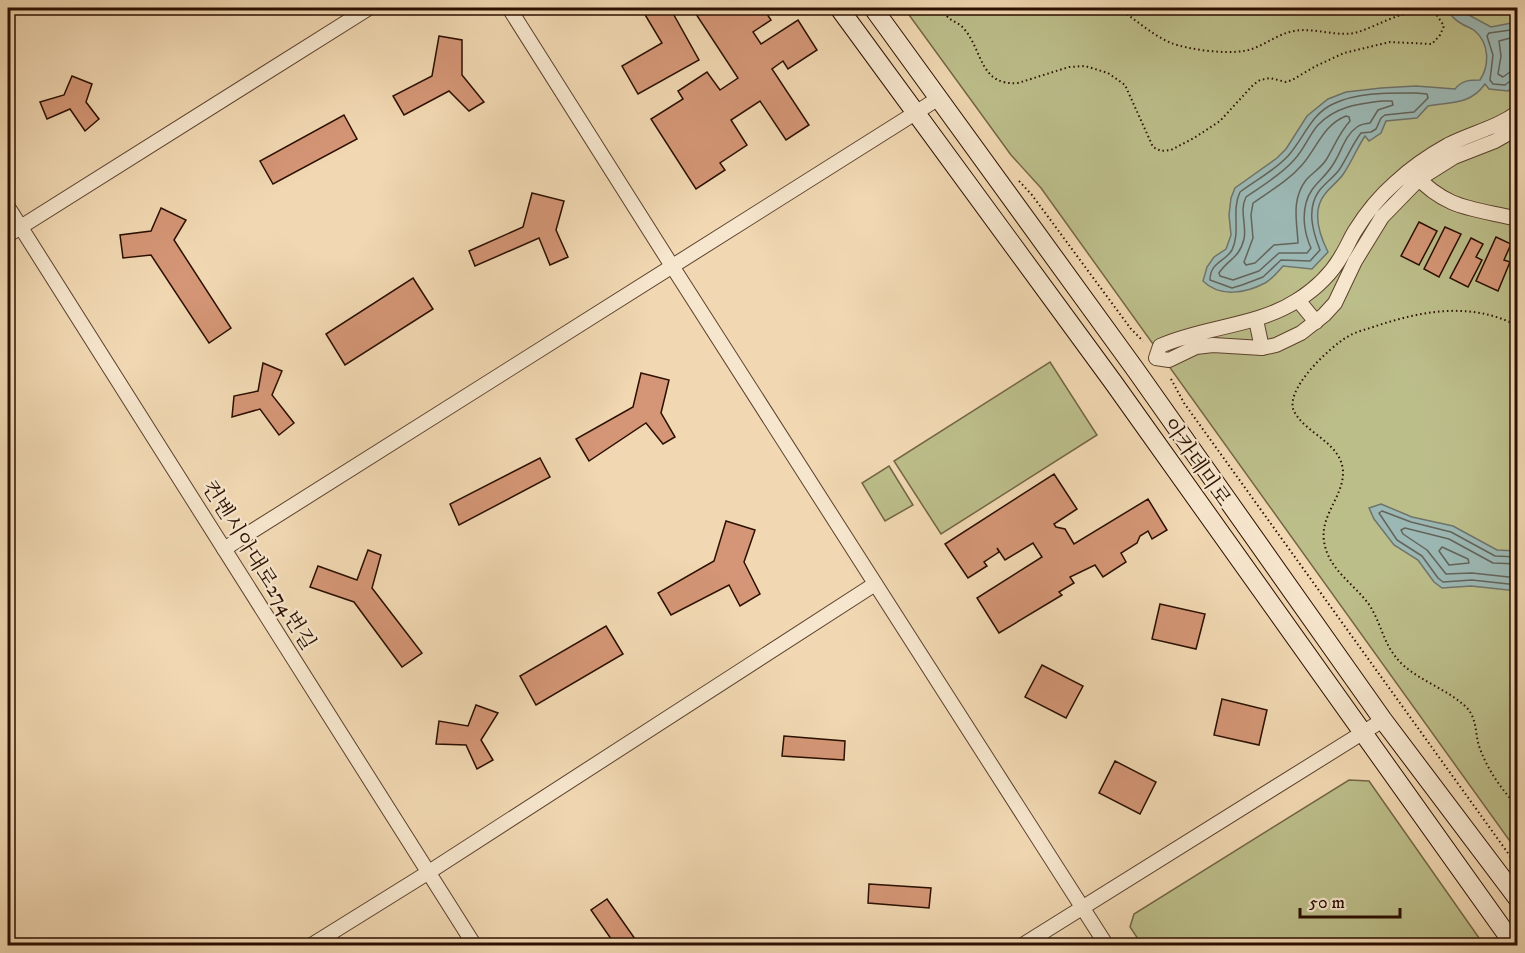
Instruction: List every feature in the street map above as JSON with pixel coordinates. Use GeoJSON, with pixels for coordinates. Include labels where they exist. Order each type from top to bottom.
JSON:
{"type":"FeatureCollection","features":[{"type":"Feature","properties":{"kind":"main road","name":"아카데미로"},"geometry":{"type":"LineString","coordinates":[[839,8],[1113,382],[1515,945]]}},
{"type":"Feature","properties":{"kind":"main road","name":"아카데미로"},"geometry":{"type":"LineString","coordinates":[[873,8],[1135,369],[1383,720],[1518,899]]}},
{"type":"Feature","properties":{"kind":"street"},"geometry":{"type":"LineString","coordinates":[[8,235],[369,8]]}},
{"type":"Feature","properties":{"kind":"street"},"geometry":{"type":"LineString","coordinates":[[509,8],[1107,945]]}},
{"type":"Feature","properties":{"kind":"street"},"geometry":{"type":"LineString","coordinates":[[224,549],[939,98]]}},
{"type":"Feature","properties":{"kind":"street"},"geometry":{"type":"LineString","coordinates":[[1518,112],[1502,123],[1447,146],[1415,175],[1382,217],[1355,261],[1335,303],[1316,322],[1287,340],[1262,348],[1213,345],[1196,348],[1168,360],[1156,358],[1160,346],[1182,336],[1256,320],[1299,300],[1329,273],[1342,256],[1371,207],[1395,182],[1415,175],[1496,141],[1518,128]]}},
{"type":"Feature","properties":{"kind":"street"},"geometry":{"type":"LineString","coordinates":[[1415,175],[1445,201],[1464,208],[1518,219]]}},
{"type":"Feature","properties":{"kind":"street","name":"컨벤시아대로274번길"},"geometry":{"type":"LineString","coordinates":[[8,207],[475,945]]}},
{"type":"Feature","properties":{"kind":"street"},"geometry":{"type":"LineString","coordinates":[[1299,300],[1316,322]]}},
{"type":"Feature","properties":{"kind":"street"},"geometry":{"type":"LineString","coordinates":[[1256,320],[1262,348]]}},
{"type":"Feature","properties":{"kind":"street"},"geometry":{"type":"LineString","coordinates":[[310,945],[429,872],[875,584]]}},
{"type":"Feature","properties":{"kind":"street"},"geometry":{"type":"LineString","coordinates":[[1021,945],[1383,720]]}},
{"type":"Feature","properties":{"kind":"path"},"geometry":{"type":"LineString","coordinates":[[943,8],[945,16],[966,30],[983,66],[995,78],[1013,84],[1069,67],[1085,66],[1118,78],[1129,92],[1153,147],[1161,151],[1171,150],[1220,121],[1252,85],[1260,80],[1270,78],[1286,82],[1293,80],[1344,53],[1390,42],[1432,44],[1437,40],[1444,26],[1436,14],[1430,12],[1404,13],[1354,33],[1292,31],[1263,45],[1243,51],[1214,51],[1170,42],[1118,8]]}},
{"type":"Feature","properties":{"kind":"path"},"geometry":{"type":"LineString","coordinates":[[1518,326],[1488,314],[1459,310],[1416,314],[1375,326],[1346,337],[1324,356],[1296,387],[1292,400],[1293,412],[1302,423],[1323,438],[1336,455],[1343,470],[1341,483],[1324,527],[1324,541],[1329,555],[1346,582],[1361,594],[1371,608],[1388,648],[1415,675],[1468,709],[1476,724],[1479,745],[1492,776],[1518,807]]}},
{"type":"Feature","properties":{"kind":"path"},"geometry":{"type":"LineString","coordinates":[[1171,379],[1184,403],[1518,867]]}},
{"type":"Feature","properties":{"kind":"green space"},"geometry":{"type":"Polygon","coordinates":[[[904,8],[1517,8],[1517,851],[1041,188],[1011,155],[904,8]]]}},
{"type":"Feature","properties":{"kind":"green space"},"geometry":{"type":"Polygon","coordinates":[[[1050,362],[1097,435],[941,534],[894,461],[1050,362]]]}},
{"type":"Feature","properties":{"kind":"green space"},"geometry":{"type":"Polygon","coordinates":[[[889,466],[913,505],[885,521],[862,483],[889,466]]]}},
{"type":"Feature","properties":{"kind":"green space"},"geometry":{"type":"Polygon","coordinates":[[[1349,780],[1369,781],[1484,945],[1142,945],[1130,927],[1134,914],[1349,780]]]}},
{"type":"Feature","properties":{"kind":"water"},"geometry":{"type":"Polygon","coordinates":[[[1446,8],[1460,8],[1463,12],[1491,27],[1517,22],[1516,84],[1508,91],[1489,89],[1485,84],[1473,96],[1452,103],[1428,106],[1417,118],[1386,121],[1381,133],[1369,141],[1365,136],[1344,173],[1327,191],[1318,208],[1318,223],[1328,252],[1312,269],[1283,266],[1265,283],[1233,292],[1217,290],[1203,281],[1207,267],[1214,257],[1226,249],[1231,235],[1229,215],[1235,188],[1277,158],[1286,149],[1307,116],[1328,99],[1346,92],[1381,88],[1416,86],[1455,89],[1463,82],[1480,80],[1487,61],[1483,42],[1475,31],[1457,21],[1446,8]]]}},
{"type":"Feature","properties":{"kind":"water"},"geometry":{"type":"Polygon","coordinates":[[[1381,504],[1412,517],[1453,526],[1497,550],[1517,551],[1517,591],[1471,586],[1442,588],[1434,582],[1418,560],[1394,545],[1374,519],[1369,508],[1381,504]]]}},
{"type":"Feature","properties":{"kind":"building"},"geometry":{"type":"Polygon","coordinates":[[[23,8],[39,8],[27,14],[23,8]]]}},
{"type":"Feature","properties":{"kind":"building"},"geometry":{"type":"Polygon","coordinates":[[[641,8],[670,8],[699,60],[638,94],[622,66],[662,43],[641,8]]]}},
{"type":"Feature","properties":{"kind":"building"},"geometry":{"type":"Polygon","coordinates":[[[692,8],[763,8],[771,20],[753,32],[761,44],[798,20],[817,50],[788,69],[783,61],[772,69],[809,125],[786,140],[760,101],[731,120],[747,145],[720,163],[725,170],[696,189],[651,119],[683,99],[678,91],[707,72],[720,90],[738,78],[692,8]]]}},
{"type":"Feature","properties":{"kind":"building"},"geometry":{"type":"Polygon","coordinates":[[[439,36],[462,40],[462,75],[484,102],[469,111],[449,91],[404,115],[393,96],[432,76],[439,36]]]}},
{"type":"Feature","properties":{"kind":"building"},"geometry":{"type":"Polygon","coordinates":[[[72,76],[92,84],[86,102],[99,119],[85,131],[70,109],[47,119],[40,102],[64,95],[72,76]]]}},
{"type":"Feature","properties":{"kind":"building"},"geometry":{"type":"Polygon","coordinates":[[[344,115],[357,139],[273,184],[260,161],[344,115]]]}},
{"type":"Feature","properties":{"kind":"building"},"geometry":{"type":"Polygon","coordinates":[[[532,193],[564,201],[556,230],[568,257],[550,265],[539,238],[475,266],[469,251],[523,227],[532,193]]]}},
{"type":"Feature","properties":{"kind":"building"},"geometry":{"type":"Polygon","coordinates":[[[161,208],[186,220],[174,240],[231,328],[209,343],[151,255],[123,258],[120,235],[151,231],[161,208]]]}},
{"type":"Feature","properties":{"kind":"building"},"geometry":{"type":"Polygon","coordinates":[[[1419,222],[1437,231],[1419,265],[1401,256],[1419,222]]]}},
{"type":"Feature","properties":{"kind":"building"},"geometry":{"type":"Polygon","coordinates":[[[1445,227],[1461,234],[1439,277],[1424,269],[1445,227]]]}},
{"type":"Feature","properties":{"kind":"building"},"geometry":{"type":"Polygon","coordinates":[[[1496,237],[1511,244],[1504,260],[1510,262],[1498,291],[1476,281],[1496,237]]]}},
{"type":"Feature","properties":{"kind":"building"},"geometry":{"type":"Polygon","coordinates":[[[1471,238],[1483,244],[1476,257],[1482,260],[1468,287],[1450,278],[1471,238]]]}},
{"type":"Feature","properties":{"kind":"building"},"geometry":{"type":"Polygon","coordinates":[[[413,278],[433,309],[345,365],[326,334],[413,278]]]}},
{"type":"Feature","properties":{"kind":"building"},"geometry":{"type":"Polygon","coordinates":[[[263,363],[282,371],[272,395],[294,423],[279,435],[260,409],[232,417],[234,396],[258,391],[263,363]]]}},
{"type":"Feature","properties":{"kind":"building"},"geometry":{"type":"Polygon","coordinates":[[[641,373],[669,380],[661,413],[675,437],[663,444],[646,423],[589,461],[576,439],[633,407],[641,373]]]}},
{"type":"Feature","properties":{"kind":"building"},"geometry":{"type":"Polygon","coordinates":[[[540,458],[550,477],[459,525],[450,504],[540,458]]]}},
{"type":"Feature","properties":{"kind":"building"},"geometry":{"type":"Polygon","coordinates":[[[1054,474],[1077,509],[1054,524],[1056,527],[1065,529],[1074,544],[1148,499],[1167,530],[1152,539],[1148,531],[1140,536],[1137,543],[1121,553],[1126,562],[1103,577],[1095,565],[1070,577],[1074,583],[1059,592],[1062,595],[999,633],[977,598],[1042,557],[1033,543],[1005,560],[997,548],[999,552],[984,562],[987,566],[968,578],[945,544],[1054,474]]]}},
{"type":"Feature","properties":{"kind":"building"},"geometry":{"type":"Polygon","coordinates":[[[726,521],[755,530],[744,562],[760,594],[740,606],[729,585],[671,615],[658,593],[714,561],[726,521]]]}},
{"type":"Feature","properties":{"kind":"building"},"geometry":{"type":"Polygon","coordinates":[[[368,550],[381,555],[372,588],[422,653],[402,667],[354,602],[310,587],[318,566],[357,580],[368,550]]]}},
{"type":"Feature","properties":{"kind":"building"},"geometry":{"type":"Polygon","coordinates":[[[1160,604],[1205,614],[1196,649],[1152,639],[1160,604]]]}},
{"type":"Feature","properties":{"kind":"building"},"geometry":{"type":"Polygon","coordinates":[[[606,626],[623,654],[536,705],[520,676],[606,626]]]}},
{"type":"Feature","properties":{"kind":"building"},"geometry":{"type":"Polygon","coordinates":[[[1042,665],[1083,686],[1066,718],[1025,697],[1042,665]]]}},
{"type":"Feature","properties":{"kind":"building"},"geometry":{"type":"Polygon","coordinates":[[[1222,699],[1267,710],[1259,745],[1214,735],[1222,699]]]}},
{"type":"Feature","properties":{"kind":"building"},"geometry":{"type":"Polygon","coordinates":[[[476,705],[498,713],[481,740],[493,760],[477,769],[466,745],[436,744],[439,721],[468,726],[476,705]]]}},
{"type":"Feature","properties":{"kind":"building"},"geometry":{"type":"Polygon","coordinates":[[[784,736],[845,741],[844,760],[782,756],[784,736]]]}},
{"type":"Feature","properties":{"kind":"building"},"geometry":{"type":"Polygon","coordinates":[[[1115,761],[1156,782],[1140,814],[1099,793],[1115,761]]]}},
{"type":"Feature","properties":{"kind":"building"},"geometry":{"type":"Polygon","coordinates":[[[869,884],[931,888],[929,908],[868,903],[869,884]]]}},
{"type":"Feature","properties":{"kind":"building"},"geometry":{"type":"Polygon","coordinates":[[[607,899],[640,946],[616,946],[591,910],[607,899]]]}},
{"type":"Feature","properties":{"kind":"building"},"geometry":{"type":"Polygon","coordinates":[[[748,942],[800,946],[748,946],[748,942]]]}}]}
